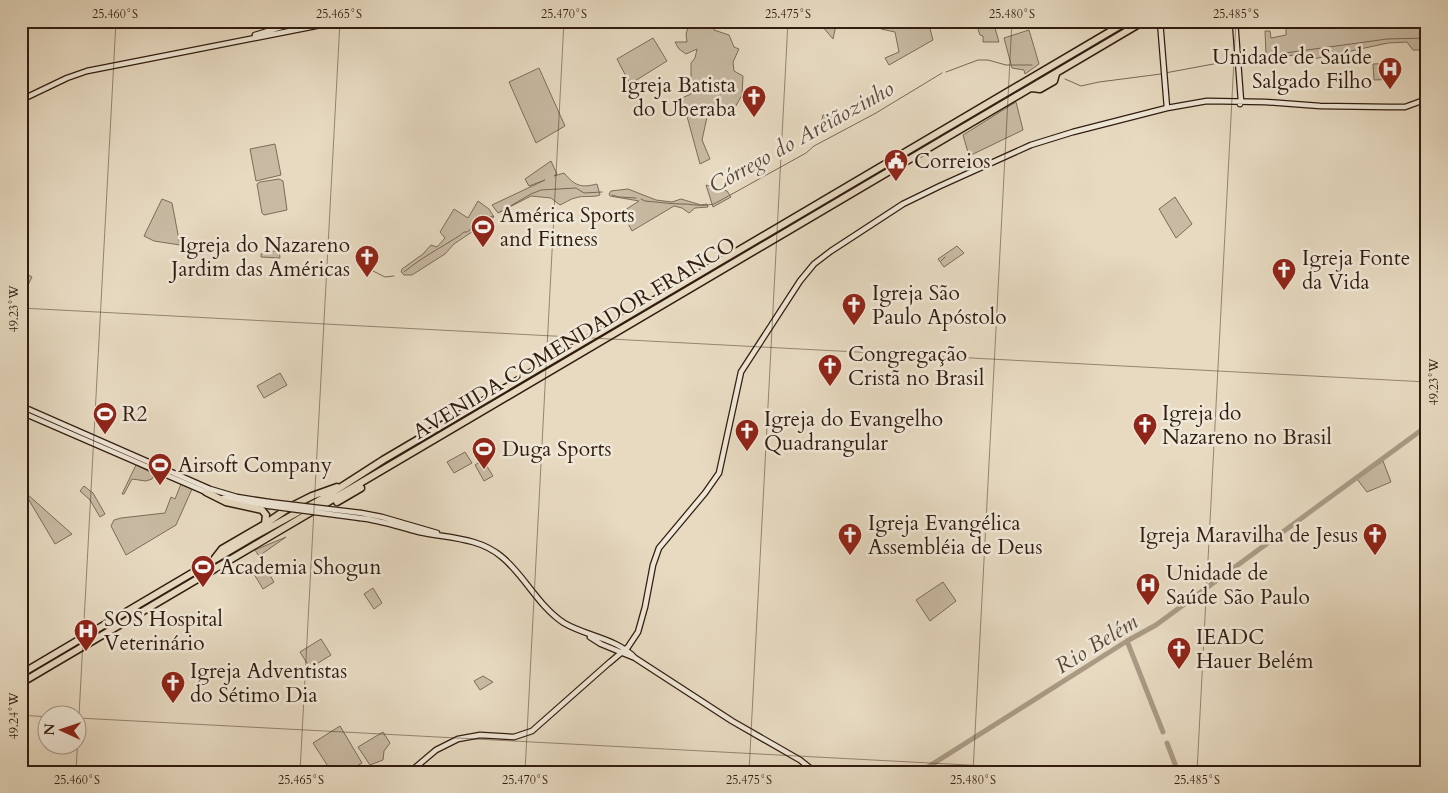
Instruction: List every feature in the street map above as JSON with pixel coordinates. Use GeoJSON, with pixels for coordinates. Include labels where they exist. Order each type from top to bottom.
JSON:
{"type":"FeatureCollection","features":[{"type":"Feature","properties":{"kind":"highway"},"geometry":{"type":"LineString","coordinates":[[1065,58],[1065,64],[1069,66],[1144,21]]}},
{"type":"Feature","properties":{"kind":"highway"},"geometry":{"type":"LineString","coordinates":[[1126,22],[1129,26],[1128,31]]}},
{"type":"Feature","properties":{"kind":"highway","name":"AVENIDA COMENDADOR FRANCO"},"geometry":{"type":"LineString","coordinates":[[310,513],[323,510],[348,496],[422,447],[881,177],[1065,58],[1126,22]]}},
{"type":"Feature","properties":{"kind":"highway","name":"AVENIDA COMENDADOR FRANCO"},"geometry":{"type":"LineString","coordinates":[[21,674],[878,169],[1031,88],[1040,89],[1054,81],[1056,74],[1069,66]]}},
{"type":"Feature","properties":{"kind":"highway"},"geometry":{"type":"LineString","coordinates":[[878,169],[877,174],[881,177]]}},
{"type":"Feature","properties":{"kind":"highway"},"geometry":{"type":"LineString","coordinates":[[868,175],[872,178],[871,183]]}},
{"type":"Feature","properties":{"kind":"highway"},"geometry":{"type":"LineString","coordinates":[[678,286],[682,291],[680,295]]}},
{"type":"Feature","properties":{"kind":"highway"},"geometry":{"type":"LineString","coordinates":[[567,352],[566,358],[571,359]]}},
{"type":"Feature","properties":{"kind":"highway"},"geometry":{"type":"LineString","coordinates":[[211,562],[222,549],[298,502],[349,482]]}},
{"type":"Feature","properties":{"kind":"highway"},"geometry":{"type":"LineString","coordinates":[[206,492],[226,502],[262,510],[266,515],[265,524]]}},
{"type":"Feature","properties":{"kind":"highway"},"geometry":{"type":"LineString","coordinates":[[21,681],[71,654],[310,513],[335,515]]}},
{"type":"Feature","properties":{"kind":"highway"},"geometry":{"type":"LineString","coordinates":[[66,648],[65,653],[71,654]]}},
{"type":"Feature","properties":{"kind":"highway"},"geometry":{"type":"LineString","coordinates":[[56,653],[61,655],[60,660]]}},
{"type":"Feature","properties":{"kind":"highway"},"geometry":{"type":"LineString","coordinates":[[21,681],[32,673],[33,667]]}},
{"type":"Feature","properties":{"kind":"main road"},"geometry":{"type":"LineString","coordinates":[[233,42],[301,21]]}},
{"type":"Feature","properties":{"kind":"main road"},"geometry":{"type":"LineString","coordinates":[[21,100],[61,80],[92,70],[341,21]]}},
{"type":"Feature","properties":{"kind":"main road"},"geometry":{"type":"LineString","coordinates":[[1160,21],[1167,108]]}},
{"type":"Feature","properties":{"kind":"main road"},"geometry":{"type":"LineString","coordinates":[[1235,21],[1241,103]]}},
{"type":"Feature","properties":{"kind":"main road"},"geometry":{"type":"LineString","coordinates":[[410,772],[436,750],[458,739],[480,735],[514,737],[532,731],[623,651],[635,637],[642,620],[651,573],[657,554],[663,543],[705,493],[719,472],[741,372],[791,294],[814,264],[903,204],[1030,146],[1073,132],[1167,108],[1204,102],[1389,107],[1406,106],[1427,99]]}},
{"type":"Feature","properties":{"kind":"main road"},"geometry":{"type":"LineString","coordinates":[[21,406],[210,489],[269,504]]}},
{"type":"Feature","properties":{"kind":"main road"},"geometry":{"type":"LineString","coordinates":[[21,412],[206,492],[234,500],[386,518],[443,536],[476,543],[496,552],[510,565],[550,611],[563,622],[599,642],[623,651],[635,658],[732,721],[745,726],[804,763],[815,772]]}},
{"type":"Feature","properties":{"kind":"main road"},"geometry":{"type":"LineString","coordinates":[[64,426],[64,432]]}},
{"type":"Feature","properties":{"kind":"shaded area"},"geometry":{"type":"Polygon","coordinates":[[[690,21],[713,21],[714,30],[729,35],[734,47],[739,49],[733,62],[734,71],[743,76],[742,95],[733,111],[707,117],[702,140],[710,159],[700,164],[682,98],[691,94],[691,63],[695,58],[697,49],[686,54],[679,49],[675,42],[687,42],[686,34],[690,21]]]}},
{"type":"Feature","properties":{"kind":"shaded area"},"geometry":{"type":"Polygon","coordinates":[[[808,21],[834,21],[836,25],[833,39],[822,26],[808,21]]]}},
{"type":"Feature","properties":{"kind":"shaded area"},"geometry":{"type":"Polygon","coordinates":[[[889,21],[928,21],[933,40],[889,65],[885,58],[899,52],[895,32],[881,29],[880,26],[889,21]]]}},
{"type":"Feature","properties":{"kind":"shaded area"},"geometry":{"type":"Polygon","coordinates":[[[983,21],[993,21],[999,42],[983,42],[983,36],[980,35],[978,29],[983,21]]]}},
{"type":"Feature","properties":{"kind":"shaded area"},"geometry":{"type":"Polygon","coordinates":[[[1286,21],[1423,21],[1425,35],[1427,36],[1427,50],[1413,50],[1407,42],[1388,43],[1295,63],[1294,55],[1242,63],[1241,58],[1266,53],[1265,31],[1270,31],[1271,38],[1286,35],[1286,21]]]}},
{"type":"Feature","properties":{"kind":"shaded area"},"geometry":{"type":"Polygon","coordinates":[[[1125,26],[1127,29],[1069,61],[1069,59],[1125,26]]]}},
{"type":"Feature","properties":{"kind":"shaded area"},"geometry":{"type":"Polygon","coordinates":[[[1029,30],[1039,64],[1025,74],[1024,70],[1012,68],[1004,38],[1029,30]]]}},
{"type":"Feature","properties":{"kind":"shaded area"},"geometry":{"type":"Polygon","coordinates":[[[653,38],[667,61],[630,84],[617,59],[653,38]]]}},
{"type":"Feature","properties":{"kind":"shaded area"},"geometry":{"type":"Polygon","coordinates":[[[1063,62],[1064,66],[972,119],[972,116],[1063,62]]]}},
{"type":"Feature","properties":{"kind":"shaded area"},"geometry":{"type":"Polygon","coordinates":[[[1397,63],[1398,79],[1374,80],[1373,64],[1397,63]]]}},
{"type":"Feature","properties":{"kind":"shaded area"},"geometry":{"type":"Polygon","coordinates":[[[539,68],[565,126],[536,143],[509,82],[539,68]]]}},
{"type":"Feature","properties":{"kind":"shaded area"},"geometry":{"type":"Polygon","coordinates":[[[1016,102],[1023,130],[969,156],[963,135],[1016,102]]]}},
{"type":"Feature","properties":{"kind":"shaded area"},"geometry":{"type":"Polygon","coordinates":[[[823,115],[834,116],[836,122],[820,129],[823,115]]]}},
{"type":"Feature","properties":{"kind":"shaded area"},"geometry":{"type":"Polygon","coordinates":[[[966,120],[967,122],[905,161],[903,157],[966,120]]]}},
{"type":"Feature","properties":{"kind":"shaded area"},"geometry":{"type":"Polygon","coordinates":[[[275,144],[281,175],[256,181],[250,149],[275,144]]]}},
{"type":"Feature","properties":{"kind":"shaded area"},"geometry":{"type":"Polygon","coordinates":[[[551,161],[557,174],[554,176],[564,173],[572,181],[582,186],[597,184],[600,195],[578,197],[560,205],[551,198],[531,196],[498,213],[492,205],[545,180],[529,186],[525,179],[551,161]]]}},
{"type":"Feature","properties":{"kind":"shaded area"},"geometry":{"type":"Polygon","coordinates":[[[869,176],[871,179],[763,244],[760,240],[869,176]]]}},
{"type":"Feature","properties":{"kind":"shaded area"},"geometry":{"type":"Polygon","coordinates":[[[279,179],[283,181],[287,210],[264,215],[262,213],[257,184],[279,179]]]}},
{"type":"Feature","properties":{"kind":"shaded area"},"geometry":{"type":"Polygon","coordinates":[[[706,185],[727,191],[731,197],[713,207],[706,185]]]}},
{"type":"Feature","properties":{"kind":"shaded area"},"geometry":{"type":"Polygon","coordinates":[[[628,189],[656,200],[672,202],[681,199],[701,205],[707,204],[708,207],[695,208],[689,213],[682,208],[674,206],[632,231],[622,212],[639,201],[610,196],[609,194],[611,191],[628,189]]]}},
{"type":"Feature","properties":{"kind":"shaded area"},"geometry":{"type":"Polygon","coordinates":[[[1175,197],[1192,224],[1176,238],[1159,209],[1175,197]]]}},
{"type":"Feature","properties":{"kind":"shaded area"},"geometry":{"type":"Polygon","coordinates":[[[162,199],[172,203],[180,245],[154,241],[144,236],[162,199]]]}},
{"type":"Feature","properties":{"kind":"shaded area"},"geometry":{"type":"Polygon","coordinates":[[[478,201],[489,209],[494,217],[454,244],[445,254],[412,275],[404,275],[401,272],[402,269],[423,254],[431,245],[437,247],[445,238],[440,232],[454,209],[468,218],[478,201]]]}},
{"type":"Feature","properties":{"kind":"shaded area"},"geometry":{"type":"Polygon","coordinates":[[[755,244],[757,248],[687,287],[685,285],[755,244]]]}},
{"type":"Feature","properties":{"kind":"shaded area"},"geometry":{"type":"Polygon","coordinates":[[[957,246],[964,253],[944,267],[938,259],[957,246]]]}},
{"type":"Feature","properties":{"kind":"shaded area"},"geometry":{"type":"Polygon","coordinates":[[[279,250],[280,258],[261,257],[261,254],[279,250]]]}},
{"type":"Feature","properties":{"kind":"shaded area"},"geometry":{"type":"Polygon","coordinates":[[[21,271],[32,277],[21,299],[21,271]]]}},
{"type":"Feature","properties":{"kind":"shaded area"},"geometry":{"type":"Polygon","coordinates":[[[679,288],[680,291],[573,354],[573,352],[679,288]]]}},
{"type":"Feature","properties":{"kind":"shaded area"},"geometry":{"type":"Polygon","coordinates":[[[564,356],[565,361],[321,505],[379,465],[564,356]]]}},
{"type":"Feature","properties":{"kind":"shaded area"},"geometry":{"type":"Polygon","coordinates":[[[280,373],[287,385],[264,398],[257,386],[280,373]]]}},
{"type":"Feature","properties":{"kind":"shaded area"},"geometry":{"type":"Polygon","coordinates":[[[465,452],[472,463],[454,473],[447,462],[465,452]]]}},
{"type":"Feature","properties":{"kind":"shaded area","name":"Duga Sports"},"geometry":{"type":"Polygon","coordinates":[[[483,460],[493,476],[484,481],[475,465],[483,460]]]}},
{"type":"Feature","properties":{"kind":"shaded area"},"geometry":{"type":"Polygon","coordinates":[[[1383,461],[1391,482],[1367,492],[1357,479],[1383,461]]]}},
{"type":"Feature","properties":{"kind":"shaded area"},"geometry":{"type":"Polygon","coordinates":[[[136,465],[154,474],[152,479],[146,481],[132,479],[124,494],[122,494],[136,465]]]}},
{"type":"Feature","properties":{"kind":"shaded area"},"geometry":{"type":"Polygon","coordinates":[[[181,484],[192,489],[176,525],[126,555],[111,526],[114,520],[165,513],[171,497],[175,499],[181,484]]]}},
{"type":"Feature","properties":{"kind":"shaded area"},"geometry":{"type":"Polygon","coordinates":[[[84,486],[93,493],[105,514],[100,517],[90,500],[80,491],[84,486]]]}},
{"type":"Feature","properties":{"kind":"shaded area"},"geometry":{"type":"Polygon","coordinates":[[[27,494],[72,534],[55,544],[27,494]]]}},
{"type":"Feature","properties":{"kind":"shaded area"},"geometry":{"type":"Polygon","coordinates":[[[297,516],[298,518],[206,572],[203,569],[297,516]]]}},
{"type":"Feature","properties":{"kind":"shaded area"},"geometry":{"type":"Polygon","coordinates":[[[286,537],[259,556],[255,550],[286,537]]]}},
{"type":"Feature","properties":{"kind":"shaded area"},"geometry":{"type":"Polygon","coordinates":[[[262,562],[274,582],[263,589],[251,569],[262,562]]]}},
{"type":"Feature","properties":{"kind":"shaded area"},"geometry":{"type":"Polygon","coordinates":[[[197,572],[199,576],[69,652],[69,648],[197,572]]]}},
{"type":"Feature","properties":{"kind":"shaded area"},"geometry":{"type":"Polygon","coordinates":[[[943,582],[956,601],[930,621],[916,600],[943,582]]]}},
{"type":"Feature","properties":{"kind":"shaded area"},"geometry":{"type":"Polygon","coordinates":[[[373,588],[382,603],[374,609],[364,594],[373,588]]]}},
{"type":"Feature","properties":{"kind":"shaded area"},"geometry":{"type":"Polygon","coordinates":[[[321,639],[331,655],[310,668],[300,652],[321,639]]]}},
{"type":"Feature","properties":{"kind":"shaded area"},"geometry":{"type":"Polygon","coordinates":[[[483,676],[493,682],[480,690],[474,681],[483,676]]]}},
{"type":"Feature","properties":{"kind":"shaded area"},"geometry":{"type":"Polygon","coordinates":[[[340,726],[362,763],[347,772],[331,772],[331,767],[329,768],[313,743],[340,726]]]}},
{"type":"Feature","properties":{"kind":"shaded area"},"geometry":{"type":"Polygon","coordinates":[[[383,732],[390,743],[384,751],[383,760],[370,765],[358,747],[383,732]]]}},
{"type":"Feature","properties":{"kind":"waterway","name":"Córrego do Areiãozinho"},"geometry":{"type":"LineString","coordinates":[[1242,59],[1387,39],[1427,38]]}},
{"type":"Feature","properties":{"kind":"waterway","name":"Córrego do Areiãozinho"},"geometry":{"type":"LineString","coordinates":[[946,72],[978,60],[988,60],[1006,65],[1032,65]]}},
{"type":"Feature","properties":{"kind":"waterway","name":"Córrego do Areiãozinho"},"geometry":{"type":"LineString","coordinates":[[1165,73],[1235,60]]}},
{"type":"Feature","properties":{"kind":"waterway","name":"Córrego do Areiãozinho"},"geometry":{"type":"LineString","coordinates":[[641,199],[673,204],[714,204],[806,153],[814,146],[876,113],[942,73]]}},
{"type":"Feature","properties":{"kind":"waterway","name":"Córrego do Areiãozinho"},"geometry":{"type":"LineString","coordinates":[[1065,79],[1081,86],[1161,74]]}},
{"type":"Feature","properties":{"kind":"waterway","name":"Córrego do Areiãozinho"},"geometry":{"type":"LineString","coordinates":[[500,212],[541,190],[576,188],[584,193],[602,192]]}},
{"type":"Feature","properties":{"kind":"waterway","name":"Córrego do Areiãozinho"},"geometry":{"type":"LineString","coordinates":[[612,195],[636,198]]}},
{"type":"Feature","properties":{"kind":"waterway","name":"Córrego do Areiãozinho"},"geometry":{"type":"LineString","coordinates":[[404,272],[481,221],[493,216]]}},
{"type":"Feature","properties":{"kind":"waterway"},"geometry":{"type":"LineString","coordinates":[[941,261],[945,257]]}},
{"type":"Feature","properties":{"kind":"waterway","name":"Córrego do Areiãozinho"},"geometry":{"type":"LineString","coordinates":[[373,271],[385,277],[394,276]]}},
{"type":"Feature","properties":{"kind":"waterway","name":"Rio Belém"},"geometry":{"type":"LineString","coordinates":[[920,772],[1127,641],[1156,625],[1427,426]]}},
{"type":"Feature","properties":{"kind":"waterway"},"geometry":{"type":"LineString","coordinates":[[1127,641],[1163,732]]}},
{"type":"Feature","properties":{"kind":"waterway"},"geometry":{"type":"LineString","coordinates":[[1167,743],[1178,772]]}},
{"type":"Feature","properties":{"kind":"place","name":"Unidade de Saúde Salgado Filho"},"geometry":{"type":"Point","coordinates":[1390,90]}},
{"type":"Feature","properties":{"kind":"place","name":"Igreja Batista do Uberaba"},"geometry":{"type":"Point","coordinates":[754,118]}},
{"type":"Feature","properties":{"kind":"place","name":"Correios"},"geometry":{"type":"Point","coordinates":[896,182]}},
{"type":"Feature","properties":{"kind":"place","name":"América Sports and Fitness"},"geometry":{"type":"Point","coordinates":[483,248]}},
{"type":"Feature","properties":{"kind":"place","name":"Igreja do Nazareno Jardim das Américas"},"geometry":{"type":"Point","coordinates":[367,278]}},
{"type":"Feature","properties":{"kind":"place","name":"Igreja Fonte da Vida"},"geometry":{"type":"Point","coordinates":[1284,291]}},
{"type":"Feature","properties":{"kind":"place","name":"Igreja São Paulo Apóstolo"},"geometry":{"type":"Point","coordinates":[854,326]}},
{"type":"Feature","properties":{"kind":"place","name":"Congregação Cristã no Brasil"},"geometry":{"type":"Point","coordinates":[830,387]}},
{"type":"Feature","properties":{"kind":"place","name":"R2"},"geometry":{"type":"Point","coordinates":[105,435]}},
{"type":"Feature","properties":{"kind":"place","name":"Igreja do Nazareno no Brasil"},"geometry":{"type":"Point","coordinates":[1145,446]}},
{"type":"Feature","properties":{"kind":"place","name":"Igreja do Evangelho Quadrangular"},"geometry":{"type":"Point","coordinates":[747,452]}},
{"type":"Feature","properties":{"kind":"place","name":"Duga Sports"},"geometry":{"type":"Point","coordinates":[484,470]}},
{"type":"Feature","properties":{"kind":"place","name":"Airsoft Company"},"geometry":{"type":"Point","coordinates":[160,486]}},
{"type":"Feature","properties":{"kind":"place","name":"Igreja Evangélica Assembléia de Deus"},"geometry":{"type":"Point","coordinates":[850,556]}},
{"type":"Feature","properties":{"kind":"place","name":"Igreja Maravilha de Jesus"},"geometry":{"type":"Point","coordinates":[1375,556]}},
{"type":"Feature","properties":{"kind":"place","name":"Academia Shogun"},"geometry":{"type":"Point","coordinates":[203,588]}},
{"type":"Feature","properties":{"kind":"place","name":"Unidade de Saúde São Paulo"},"geometry":{"type":"Point","coordinates":[1148,606]}},
{"type":"Feature","properties":{"kind":"place","name":"SOS Hospital Veterinário"},"geometry":{"type":"Point","coordinates":[86,652]}},
{"type":"Feature","properties":{"kind":"place","name":"IEADC Hauer Belém"},"geometry":{"type":"Point","coordinates":[1179,670]}},
{"type":"Feature","properties":{"kind":"place","name":"Igreja Adventistas do Sétimo Dia"},"geometry":{"type":"Point","coordinates":[173,704]}}]}
